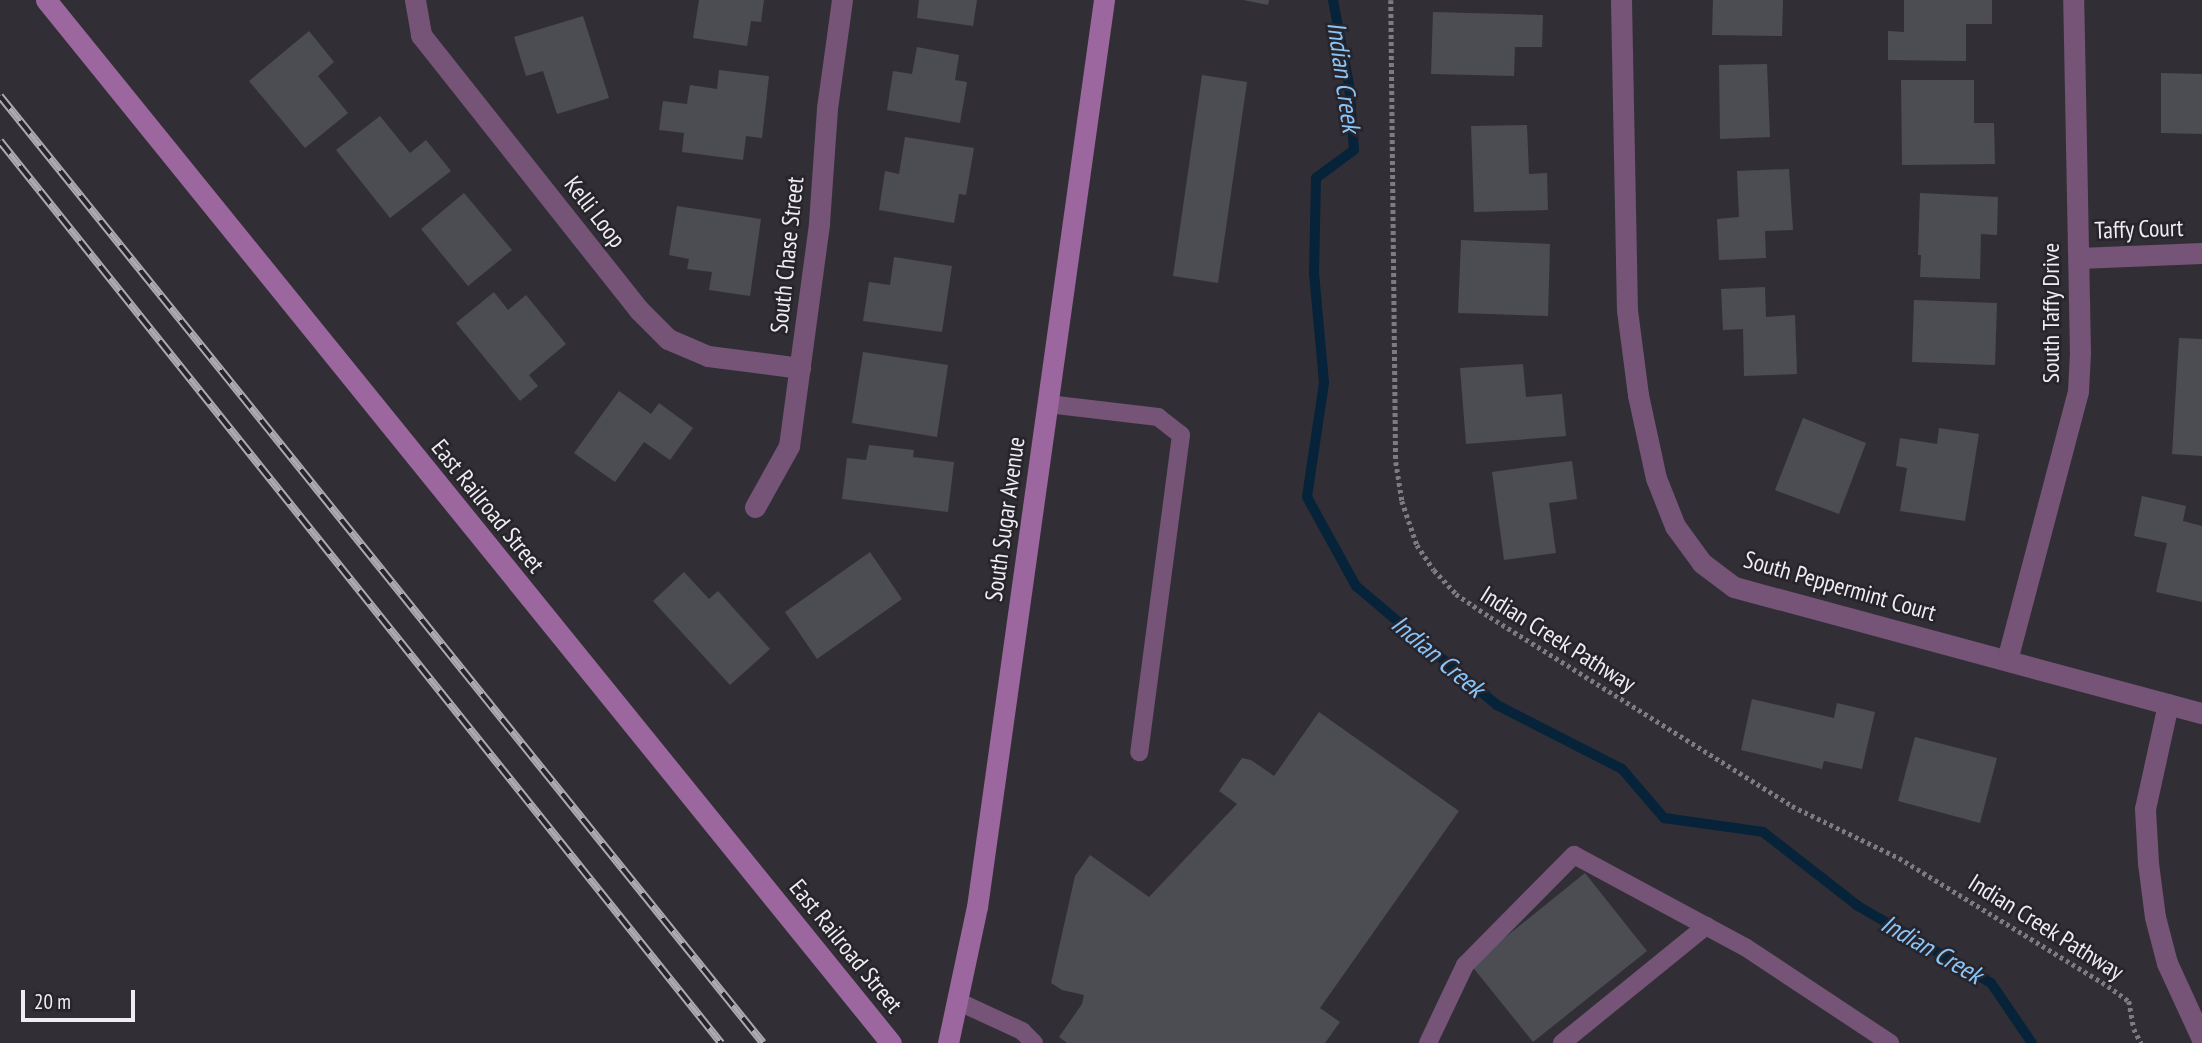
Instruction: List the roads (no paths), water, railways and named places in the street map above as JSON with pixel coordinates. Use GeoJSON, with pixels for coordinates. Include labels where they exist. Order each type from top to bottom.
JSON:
{"type":"FeatureCollection","features":[{"type":"Feature","properties":{"kind":"street","name":"East Railroad Street"},"geometry":{"type":"LineString","coordinates":[[46,0],[891,1043]]}},
{"type":"Feature","properties":{"kind":"street","name":"Kelli Loop"},"geometry":{"type":"LineString","coordinates":[[415,0],[421,36],[639,310],[668,339],[708,356],[800,368]]}},
{"type":"Feature","properties":{"kind":"street","name":"South Chase Street"},"geometry":{"type":"LineString","coordinates":[[755,507],[789,446],[820,223],[827,108],[842,0]]}},
{"type":"Feature","properties":{"kind":"street","name":"South Sugar Avenue"},"geometry":{"type":"LineString","coordinates":[[948,1043],[976,907],[1104,0]]}},
{"type":"Feature","properties":{"kind":"street","name":"South Peppermint Court"},"geometry":{"type":"LineString","coordinates":[[1620,0],[1627,310],[1640,407],[1656,478],[1675,526],[1702,563],[1734,587],[2202,713]]}},
{"type":"Feature","properties":{"kind":"street","name":"South Taffy Drive"},"geometry":{"type":"LineString","coordinates":[[2007,660],[2078,391],[2079,258],[2073,0]]}},
{"type":"Feature","properties":{"kind":"street","name":"Taffy Court"},"geometry":{"type":"LineString","coordinates":[[2079,258],[2202,253]]}},
{"type":"Feature","properties":{"kind":"street"},"geometry":{"type":"LineString","coordinates":[[2168,704],[2145,809],[2148,863],[2155,917],[2167,963],[2202,1039]]}},
{"type":"Feature","properties":{"kind":"lane"},"geometry":{"type":"LineString","coordinates":[[1048,404],[1158,417],[1181,435],[1139,752]]}},
{"type":"Feature","properties":{"kind":"lane"},"geometry":{"type":"LineString","coordinates":[[1428,1043],[1465,965],[1574,855],[1745,947],[1890,1043]]}},
{"type":"Feature","properties":{"kind":"lane"},"geometry":{"type":"LineString","coordinates":[[1562,1043],[1706,926]]}},
{"type":"Feature","properties":{"kind":"lane"},"geometry":{"type":"LineString","coordinates":[[957,1001],[1023,1031],[1034,1043]]}},
{"type":"Feature","properties":{"kind":"waterway","name":"Indian Creek"},"geometry":{"type":"LineString","coordinates":[[1333,0],[1349,85],[1354,150],[1316,178],[1314,273],[1324,383],[1307,497],[1356,586],[1497,705],[1622,769],[1664,818],[1763,832],[1858,906],[1991,983],[2032,1043]]}},
{"type":"Feature","properties":{"kind":"railway"},"geometry":{"type":"LineString","coordinates":[[0,96],[763,1043]]}},
{"type":"Feature","properties":{"kind":"railway"},"geometry":{"type":"LineString","coordinates":[[0,141],[721,1043]]}}]}
